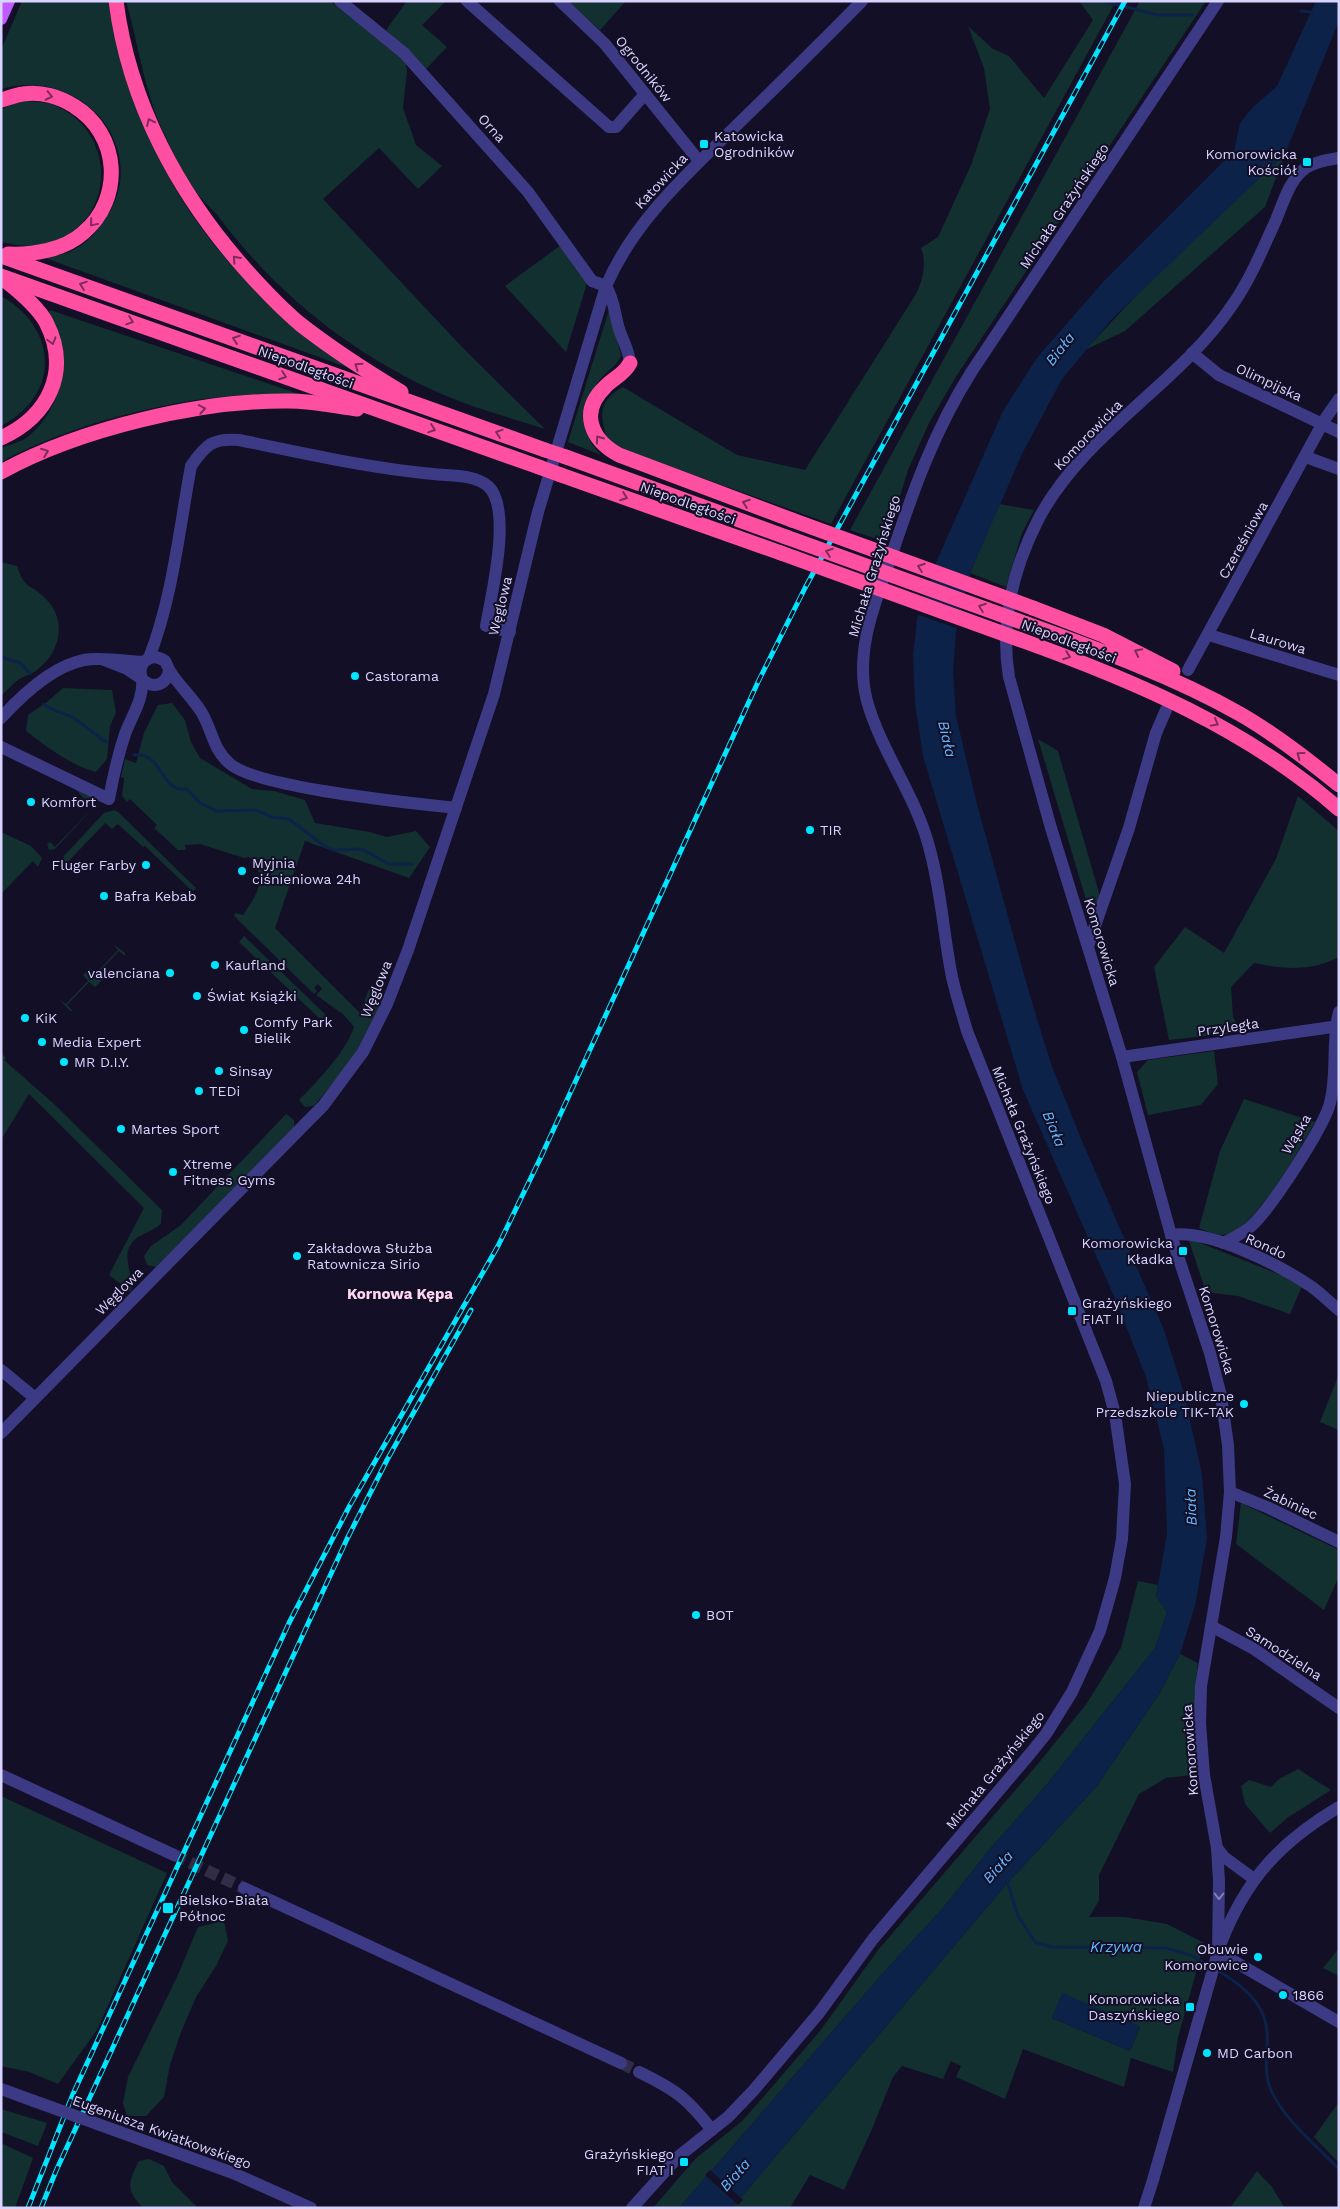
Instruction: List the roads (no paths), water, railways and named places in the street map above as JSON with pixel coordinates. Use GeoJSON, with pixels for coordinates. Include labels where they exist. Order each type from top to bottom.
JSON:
{"type":"FeatureCollection","features":[{"type":"Feature","properties":{"kind":"highway"},"geometry":{"type":"LineString","coordinates":[[116,1],[119,25],[131,70],[147,116],[167,159],[197,210],[263,289],[299,323],[362,369],[430,409]]}},
{"type":"Feature","properties":{"kind":"highway"},"geometry":{"type":"LineString","coordinates":[[1,100],[24,94],[45,94],[65,100],[83,111],[102,133],[108,148],[112,172],[108,196],[101,213],[82,235],[35,254],[1,255]]}},
{"type":"Feature","properties":{"kind":"highway","name":"Niepodległości"},"geometry":{"type":"LineString","coordinates":[[1,255],[566,457],[1133,664],[1224,706],[1280,740],[1339,784]]}},
{"type":"Feature","properties":{"kind":"highway"},"geometry":{"type":"LineString","coordinates":[[1,276],[32,304],[45,321],[54,340],[57,360],[55,380],[42,407],[28,422],[1,438]]}},
{"type":"Feature","properties":{"kind":"highway","name":"Niepodległości"},"geometry":{"type":"LineString","coordinates":[[1,276],[780,553],[1021,640],[1135,684],[1194,711],[1265,753],[1339,809]]}},
{"type":"Feature","properties":{"kind":"highway"},"geometry":{"type":"LineString","coordinates":[[630,363],[623,373],[606,385],[597,395],[592,408],[591,423],[596,438],[606,448],[619,455],[792,520],[1033,608],[1128,647],[1189,681],[1224,706]]}},
{"type":"Feature","properties":{"kind":"highway"},"geometry":{"type":"LineString","coordinates":[[1,472],[39,454],[87,436],[128,424],[214,406],[290,401],[386,413]]}},
{"type":"Feature","properties":{"kind":"main road"},"geometry":{"type":"LineString","coordinates":[[1,19],[9,1]]}},
{"type":"Feature","properties":{"kind":"street","name":"Orna"},"geometry":{"type":"LineString","coordinates":[[340,1],[404,52],[528,192],[592,281],[606,286]]}},
{"type":"Feature","properties":{"kind":"street"},"geometry":{"type":"LineString","coordinates":[[467,1],[608,127],[616,127],[645,94]]}},
{"type":"Feature","properties":{"kind":"street","name":"Ogrodników"},"geometry":{"type":"LineString","coordinates":[[560,1],[606,44],[699,161]]}},
{"type":"Feature","properties":{"kind":"street","name":"Katowicka"},"geometry":{"type":"LineString","coordinates":[[562,432],[606,286],[623,251],[640,226],[699,161],[862,1]]}},
{"type":"Feature","properties":{"kind":"street","name":"Michała Grażyńskiego"},"geometry":{"type":"LineString","coordinates":[[632,2208],[679,2156],[712,2130],[753,2091],[819,2013],[873,1939],[1046,1734],[1072,1692],[1092,1653],[1113,1587],[1122,1539],[1125,1484],[1114,1414],[1106,1381],[967,1031],[952,977],[940,894],[928,841],[876,728],[867,698],[863,664],[867,631],[876,600],[912,494],[939,427],[972,371],[1218,1]]}},
{"type":"Feature","properties":{"kind":"street","name":"Komorowicka"},"geometry":{"type":"LineString","coordinates":[[1144,2208],[1217,1955],[1219,1881],[1217,1848],[1204,1775],[1200,1723],[1201,1686],[1226,1537],[1230,1492],[1228,1445],[1221,1396],[1210,1353],[1171,1235],[1122,1057],[1051,828],[1009,677],[1005,652],[1005,625],[1023,555],[1039,519],[1056,492],[1102,439],[1192,353],[1222,319],[1242,290],[1294,181],[1303,170],[1312,164],[1339,158]]}},
{"type":"Feature","properties":{"kind":"street"},"geometry":{"type":"LineString","coordinates":[[606,286],[614,301],[615,316],[629,352],[630,363]]}},
{"type":"Feature","properties":{"kind":"street","name":"Olimpijska"},"geometry":{"type":"LineString","coordinates":[[1192,353],[1219,375],[1339,432]]}},
{"type":"Feature","properties":{"kind":"street","name":"Czereśniowa"},"geometry":{"type":"LineString","coordinates":[[1188,670],[1209,635],[1323,424],[1339,399]]}},
{"type":"Feature","properties":{"kind":"street","name":"Węglowa"},"geometry":{"type":"LineString","coordinates":[[1,1433],[308,1121],[350,1072],[376,1028],[387,1004],[486,721],[510,632],[538,512],[562,432]]}},
{"type":"Feature","properties":{"kind":"street"},"geometry":{"type":"LineString","coordinates":[[134,717],[168,676],[163,650],[166,610],[191,466],[202,449],[220,439],[239,440],[412,472],[470,477],[488,486],[497,505],[500,540],[486,626],[510,632]]}},
{"type":"Feature","properties":{"kind":"street"},"geometry":{"type":"LineString","coordinates":[[1306,457],[1339,469]]}},
{"type":"Feature","properties":{"kind":"street"},"geometry":{"type":"LineString","coordinates":[[1,747],[109,799],[126,733],[134,717],[143,686],[140,669],[146,660],[166,610]]}},
{"type":"Feature","properties":{"kind":"street","name":"Laurowa"},"geometry":{"type":"LineString","coordinates":[[1209,635],[1339,674]]}},
{"type":"Feature","properties":{"kind":"street"},"geometry":{"type":"LineString","coordinates":[[1,718],[28,692],[56,672],[85,660],[146,660],[156,656],[167,665],[194,699],[204,716],[214,744],[229,764],[256,778],[384,800],[456,808]]}},
{"type":"Feature","properties":{"kind":"street"},"geometry":{"type":"LineString","coordinates":[[104,660],[127,669],[152,685],[161,684],[177,688],[194,699]]}},
{"type":"Feature","properties":{"kind":"street"},"geometry":{"type":"LineString","coordinates":[[1088,946],[1113,878],[1156,733],[1166,710]]}},
{"type":"Feature","properties":{"kind":"street","name":"Wąska"},"geometry":{"type":"LineString","coordinates":[[1223,1243],[1250,1227],[1264,1212],[1318,1131],[1330,1103],[1339,1012]]}},
{"type":"Feature","properties":{"kind":"street","name":"Przyległa"},"geometry":{"type":"LineString","coordinates":[[1122,1057],[1337,1026]]}},
{"type":"Feature","properties":{"kind":"street","name":"Rondo"},"geometry":{"type":"LineString","coordinates":[[1171,1235],[1183,1233],[1201,1235],[1278,1267],[1311,1286],[1339,1310]]}},
{"type":"Feature","properties":{"kind":"street"},"geometry":{"type":"LineString","coordinates":[[1,1370],[35,1398]]}},
{"type":"Feature","properties":{"kind":"street","name":"Żabiniec"},"geometry":{"type":"LineString","coordinates":[[1230,1492],[1269,1508],[1339,1542]]}},
{"type":"Feature","properties":{"kind":"street","name":"Samodzielna"},"geometry":{"type":"LineString","coordinates":[[1210,1626],[1254,1649],[1339,1708]]}},
{"type":"Feature","properties":{"kind":"street"},"geometry":{"type":"LineString","coordinates":[[1,1775],[174,1855]]}},
{"type":"Feature","properties":{"kind":"street"},"geometry":{"type":"LineString","coordinates":[[1339,1807],[1305,1828],[1286,1844],[1254,1879],[1231,1919],[1217,1955],[1339,2022]]}},
{"type":"Feature","properties":{"kind":"street"},"geometry":{"type":"LineString","coordinates":[[1217,1848],[1224,1857],[1254,1879]]}},
{"type":"Feature","properties":{"kind":"street"},"geometry":{"type":"LineString","coordinates":[[244,1888],[621,2063]]}},
{"type":"Feature","properties":{"kind":"street"},"geometry":{"type":"LineString","coordinates":[[640,2072],[674,2089],[692,2105],[712,2130]]}},
{"type":"Feature","properties":{"kind":"street","name":"Eugeniusza Kwiatkowskiego"},"geometry":{"type":"LineString","coordinates":[[1,2089],[233,2173],[311,2208]]}},
{"type":"Feature","properties":{"kind":"water","name":"Biała"},"geometry":{"type":"Polygon","coordinates":[[[1316,1],[1339,1],[1339,21],[1285,154],[1111,320],[1062,379],[1022,454],[970,573],[956,632],[953,671],[956,716],[977,804],[1028,989],[1051,1064],[1082,1141],[1164,1330],[1184,1393],[1202,1474],[1207,1539],[1195,1606],[1180,1654],[1159,1694],[1097,1786],[1005,1886],[732,2208],[679,2208],[884,1972],[943,1908],[990,1849],[1048,1783],[1155,1648],[1167,1612],[1156,1596],[1167,1533],[1164,1449],[1146,1377],[1116,1301],[1023,1090],[923,756],[915,703],[913,656],[917,619],[938,558],[1003,411],[1036,359],[1103,282],[1234,151],[1240,123],[1253,107],[1277,86],[1316,1]]]}},
{"type":"Feature","properties":{"kind":"water"},"geometry":{"type":"Polygon","coordinates":[[[1062,1993],[1140,2026],[1130,2051],[1052,2018],[1062,1993]]]}},
{"type":"Feature","properties":{"kind":"waterway"},"geometry":{"type":"LineString","coordinates":[[1107,2],[1158,15],[1192,15]]}},
{"type":"Feature","properties":{"kind":"waterway"},"geometry":{"type":"LineString","coordinates":[[1301,11],[1312,12]]}},
{"type":"Feature","properties":{"kind":"waterway"},"geometry":{"type":"LineString","coordinates":[[1,657],[21,663],[30,674]]}},
{"type":"Feature","properties":{"kind":"waterway"},"geometry":{"type":"LineString","coordinates":[[44,704],[75,719],[106,742]]}},
{"type":"Feature","properties":{"kind":"waterway"},"geometry":{"type":"LineString","coordinates":[[134,755],[144,756],[151,760],[172,785],[178,789],[187,789],[200,803],[216,811],[256,810],[272,817],[289,819],[323,845],[333,850],[362,849],[389,864],[412,864]]}},
{"type":"Feature","properties":{"kind":"waterway","name":"Krzywa"},"geometry":{"type":"LineString","coordinates":[[1007,1881],[1018,1916],[1035,1942],[1051,1947],[1165,1948],[1191,1955],[1211,1967]]}},
{"type":"Feature","properties":{"kind":"waterway","name":"Krzywa"},"geometry":{"type":"LineString","coordinates":[[1217,1970],[1247,1991],[1261,2009],[1267,2032],[1267,2074],[1271,2090],[1277,2101],[1302,2132],[1339,2169]]}},
{"type":"Feature","properties":{"kind":"tunnel"},"geometry":{"type":"LineString","coordinates":[[174,1855],[244,1888]]}},
{"type":"Feature","properties":{"kind":"tunnel"},"geometry":{"type":"LineString","coordinates":[[621,2063],[639,2072]]}},
{"type":"Feature","properties":{"kind":"railway"},"geometry":{"type":"LineString","coordinates":[[28,2208],[73,2094],[289,1623],[349,1507],[498,1246],[540,1159],[758,682],[805,588],[1125,1]]}},
{"type":"Feature","properties":{"kind":"railway"},"geometry":{"type":"LineString","coordinates":[[41,2208],[56,2171],[347,1539],[387,1460],[471,1310]]}},
{"type":"Feature","properties":{"kind":"place","name":"Katowicka Ogrodników"},"geometry":{"type":"Point","coordinates":[704,144]}},
{"type":"Feature","properties":{"kind":"place","name":"Komorowicka Kościół"},"geometry":{"type":"Point","coordinates":[1307,162]}},
{"type":"Feature","properties":{"kind":"place","name":"Castorama"},"geometry":{"type":"Point","coordinates":[355,676]}},
{"type":"Feature","properties":{"kind":"place","name":"Komfort"},"geometry":{"type":"Point","coordinates":[31,802]}},
{"type":"Feature","properties":{"kind":"place","name":"TIR"},"geometry":{"type":"Point","coordinates":[810,830]}},
{"type":"Feature","properties":{"kind":"place","name":"Fluger Farby"},"geometry":{"type":"Point","coordinates":[146,865]}},
{"type":"Feature","properties":{"kind":"place","name":"Myjnia ciśnieniowa 24h"},"geometry":{"type":"Point","coordinates":[242,871]}},
{"type":"Feature","properties":{"kind":"place","name":"Bafra Kebab"},"geometry":{"type":"Point","coordinates":[104,896]}},
{"type":"Feature","properties":{"kind":"place","name":"Kaufland"},"geometry":{"type":"Point","coordinates":[215,965]}},
{"type":"Feature","properties":{"kind":"place","name":"valenciana"},"geometry":{"type":"Point","coordinates":[170,973]}},
{"type":"Feature","properties":{"kind":"place","name":"Świat Książki"},"geometry":{"type":"Point","coordinates":[197,996]}},
{"type":"Feature","properties":{"kind":"place","name":"KiK"},"geometry":{"type":"Point","coordinates":[25,1018]}},
{"type":"Feature","properties":{"kind":"place","name":"Comfy Park Bielik"},"geometry":{"type":"Point","coordinates":[244,1030]}},
{"type":"Feature","properties":{"kind":"place","name":"Media Expert"},"geometry":{"type":"Point","coordinates":[42,1042]}},
{"type":"Feature","properties":{"kind":"place","name":"MR D.I.Y."},"geometry":{"type":"Point","coordinates":[64,1062]}},
{"type":"Feature","properties":{"kind":"place","name":"Sinsay"},"geometry":{"type":"Point","coordinates":[219,1071]}},
{"type":"Feature","properties":{"kind":"place","name":"TEDi"},"geometry":{"type":"Point","coordinates":[199,1091]}},
{"type":"Feature","properties":{"kind":"place","name":"Martes Sport"},"geometry":{"type":"Point","coordinates":[121,1129]}},
{"type":"Feature","properties":{"kind":"place","name":"Xtreme Fitness Gyms"},"geometry":{"type":"Point","coordinates":[173,1172]}},
{"type":"Feature","properties":{"kind":"place","name":"Komorowicka Kładka"},"geometry":{"type":"Point","coordinates":[1183,1251]}},
{"type":"Feature","properties":{"kind":"place","name":"Zakładowa Służba Ratownicza Sirio"},"geometry":{"type":"Point","coordinates":[297,1256]}},
{"type":"Feature","properties":{"kind":"place","name":"Grażyńskiego FIAT II"},"geometry":{"type":"Point","coordinates":[1072,1311]}},
{"type":"Feature","properties":{"kind":"place","name":"Niepubliczne Przedszkole TIK-TAK"},"geometry":{"type":"Point","coordinates":[1244,1404]}},
{"type":"Feature","properties":{"kind":"place","name":"BOT"},"geometry":{"type":"Point","coordinates":[696,1615]}},
{"type":"Feature","properties":{"kind":"place","name":"Bielsko-Biała Północ"},"geometry":{"type":"Point","coordinates":[168,1908]}},
{"type":"Feature","properties":{"kind":"place","name":"Obuwie Komorowice"},"geometry":{"type":"Point","coordinates":[1258,1957]}},
{"type":"Feature","properties":{"kind":"place","name":"1866"},"geometry":{"type":"Point","coordinates":[1283,1995]}},
{"type":"Feature","properties":{"kind":"place","name":"Komorowicka Daszyńskiego"},"geometry":{"type":"Point","coordinates":[1190,2007]}},
{"type":"Feature","properties":{"kind":"place","name":"MD Carbon"},"geometry":{"type":"Point","coordinates":[1207,2053]}},
{"type":"Feature","properties":{"kind":"place","name":"Grażyńskiego FIAT I"},"geometry":{"type":"Point","coordinates":[684,2162]}},
{"type":"Feature","properties":{"kind":"district","name":"Kornowa Kępa"},"geometry":{"type":"Point","coordinates":[400,1294]}}]}
